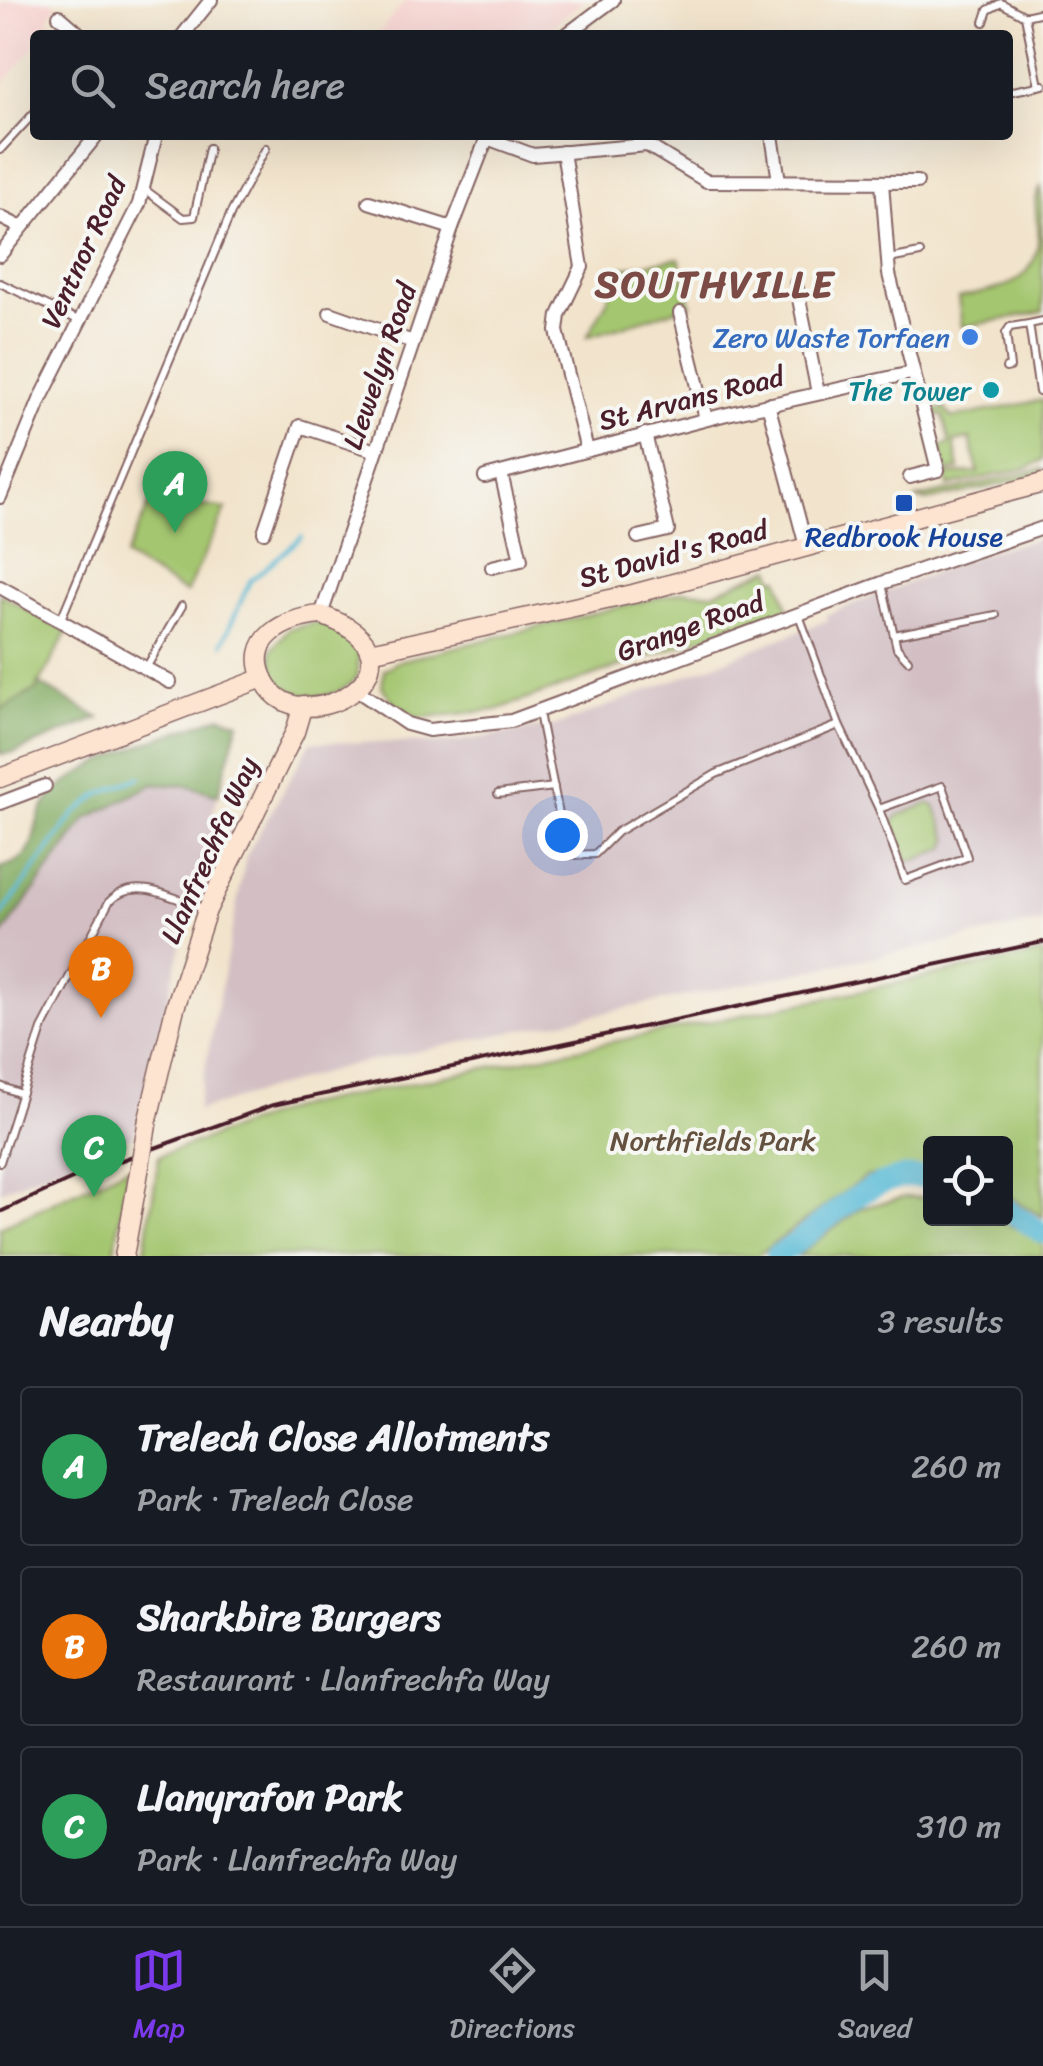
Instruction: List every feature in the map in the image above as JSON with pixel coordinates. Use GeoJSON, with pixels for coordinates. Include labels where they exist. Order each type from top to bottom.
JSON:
{"type":"FeatureCollection","features":[{"type":"Feature","properties":{"kind":"street"},"geometry":{"type":"LineString","coordinates":[[186,30],[210,0]]}},
{"type":"Feature","properties":{"kind":"street"},"geometry":{"type":"LineString","coordinates":[[573,30],[613,0]]}},
{"type":"Feature","properties":{"kind":"street"},"geometry":{"type":"LineString","coordinates":[[59,16],[75,30]]}},
{"type":"Feature","properties":{"kind":"street"},"geometry":{"type":"LineString","coordinates":[[0,255],[93,140]]}},
{"type":"Feature","properties":{"kind":"street","name":"Ventnor Road"},"geometry":{"type":"LineString","coordinates":[[0,498],[40,400],[144,189],[155,140]]}},
{"type":"Feature","properties":{"kind":"street","name":"Llewelyn Road"},"geometry":{"type":"LineString","coordinates":[[322,615],[452,228],[486,140]]}},
{"type":"Feature","properties":{"kind":"street"},"geometry":{"type":"LineString","coordinates":[[497,140],[528,154],[647,145],[700,180],[918,182]]}},
{"type":"Feature","properties":{"kind":"street"},"geometry":{"type":"LineString","coordinates":[[773,140],[779,182]]}},
{"type":"Feature","properties":{"kind":"street"},"geometry":{"type":"LineString","coordinates":[[563,152],[582,268],[559,315],[557,331],[588,450]]}},
{"type":"Feature","properties":{"kind":"street"},"geometry":{"type":"LineString","coordinates":[[882,182],[888,259],[911,373],[938,470],[910,477]]}},
{"type":"Feature","properties":{"kind":"street"},"geometry":{"type":"LineString","coordinates":[[369,202],[452,228]]}},
{"type":"Feature","properties":{"kind":"street"},"geometry":{"type":"LineString","coordinates":[[0,217],[20,228]]}},
{"type":"Feature","properties":{"kind":"street"},"geometry":{"type":"LineString","coordinates":[[796,284],[818,393]]}},
{"type":"Feature","properties":{"kind":"street"},"geometry":{"type":"LineString","coordinates":[[330,312],[414,342]]}},
{"type":"Feature","properties":{"kind":"street"},"geometry":{"type":"LineString","coordinates":[[680,313],[706,419]]}},
{"type":"Feature","properties":{"kind":"street","name":"St Arvans Road"},"geometry":{"type":"LineString","coordinates":[[485,478],[645,434],[911,373]]}},
{"type":"Feature","properties":{"kind":"street"},"geometry":{"type":"LineString","coordinates":[[768,404],[806,546]]}},
{"type":"Feature","properties":{"kind":"street"},"geometry":{"type":"LineString","coordinates":[[264,532],[300,426],[376,452]]}},
{"type":"Feature","properties":{"kind":"street"},"geometry":{"type":"LineString","coordinates":[[638,537],[668,530],[645,434]]}},
{"type":"Feature","properties":{"kind":"street"},"geometry":{"type":"LineString","coordinates":[[492,568],[521,560],[501,474]]}},
{"type":"Feature","properties":{"kind":"street","name":"St David's Road"},"geometry":{"type":"LineString","coordinates":[[370,652],[633,594],[1043,483]]}},
{"type":"Feature","properties":{"kind":"street","name":"St David's Road"},"geometry":{"type":"LineString","coordinates":[[989,500],[1043,494]]}},
{"type":"Feature","properties":{"kind":"street","name":"Grange Road"},"geometry":{"type":"LineString","coordinates":[[358,691],[406,724],[429,730],[466,729],[539,713],[882,583],[1043,528]]}},
{"type":"Feature","properties":{"kind":"street"},"geometry":{"type":"LineString","coordinates":[[0,587],[170,682]]}},
{"type":"Feature","properties":{"kind":"street"},"geometry":{"type":"LineString","coordinates":[[322,615],[358,632],[370,652],[369,669],[358,691],[326,704],[303,704],[278,696],[263,678],[260,656],[271,630],[300,616],[322,615]]}},
{"type":"Feature","properties":{"kind":"street"},"geometry":{"type":"LineString","coordinates":[[0,778],[263,678]]}},
{"type":"Feature","properties":{"kind":"street","name":"Llanfrechfa Way"},"geometry":{"type":"LineString","coordinates":[[124,1256],[148,1119],[175,1008],[207,910],[295,732],[303,704]]}},
{"type":"Feature","properties":{"kind":"street"},"geometry":{"type":"LineString","coordinates":[[0,803],[45,786]]}},
{"type":"Feature","properties":{"kind":"lane"},"geometry":{"type":"LineString","coordinates":[[984,22],[988,10],[1001,4],[1025,16],[1043,12]]}},
{"type":"Feature","properties":{"kind":"lane"},"geometry":{"type":"LineString","coordinates":[[1013,91],[1041,86],[1025,16]]}},
{"type":"Feature","properties":{"kind":"lane"},"geometry":{"type":"LineString","coordinates":[[0,150],[30,117]]}},
{"type":"Feature","properties":{"kind":"lane"},"geometry":{"type":"LineString","coordinates":[[144,189],[183,218],[194,216],[209,148]]}},
{"type":"Feature","properties":{"kind":"lane"},"geometry":{"type":"LineString","coordinates":[[60,620],[183,336],[230,213],[266,148]]}},
{"type":"Feature","properties":{"kind":"lane"},"geometry":{"type":"LineString","coordinates":[[888,259],[920,253]]}},
{"type":"Feature","properties":{"kind":"lane"},"geometry":{"type":"LineString","coordinates":[[0,283],[79,321]]}},
{"type":"Feature","properties":{"kind":"lane"},"geometry":{"type":"LineString","coordinates":[[1006,368],[1010,368],[1006,334],[1010,328],[1043,321]]}},
{"type":"Feature","properties":{"kind":"lane"},"geometry":{"type":"LineString","coordinates":[[1028,324],[1039,392]]}},
{"type":"Feature","properties":{"kind":"lane"},"geometry":{"type":"LineString","coordinates":[[882,583],[898,651],[908,660]]}},
{"type":"Feature","properties":{"kind":"lane"},"geometry":{"type":"LineString","coordinates":[[145,669],[182,606]]}},
{"type":"Feature","properties":{"kind":"lane"},"geometry":{"type":"LineString","coordinates":[[800,615],[839,725],[879,809],[905,880],[968,857],[942,786],[879,809]]}},
{"type":"Feature","properties":{"kind":"lane"},"geometry":{"type":"LineString","coordinates":[[894,635],[996,615]]}},
{"type":"Feature","properties":{"kind":"lane"},"geometry":{"type":"LineString","coordinates":[[539,713],[558,818],[548,846],[590,855],[604,848],[616,832],[716,774],[839,725]]}},
{"type":"Feature","properties":{"kind":"lane"},"geometry":{"type":"LineString","coordinates":[[498,794],[554,787]]}},
{"type":"Feature","properties":{"kind":"lane"},"geometry":{"type":"LineString","coordinates":[[0,1162],[51,1009],[114,896],[140,888],[207,910]]}},
{"type":"Feature","properties":{"kind":"lane"},"geometry":{"type":"LineString","coordinates":[[0,1086],[21,1094]]}},
{"type":"Feature","properties":{"kind":"shaded area"},"geometry":{"type":"Polygon","coordinates":[[[12,0],[51,0],[57,5],[47,19],[53,25],[49,30],[30,30],[30,52],[0,87],[0,4],[12,0]]]}},
{"type":"Feature","properties":{"kind":"shaded area"},"geometry":{"type":"Polygon","coordinates":[[[406,0],[584,0],[546,30],[381,30],[406,0]]]}},
{"type":"Feature","properties":{"kind":"shaded area"},"geometry":{"type":"Polygon","coordinates":[[[1043,538],[1043,922],[347,1066],[197,1111],[246,856],[311,742],[448,743],[559,725],[828,620],[825,615],[995,549],[1043,538]]]}},
{"type":"Feature","properties":{"kind":"shaded area"},"geometry":{"type":"Polygon","coordinates":[[[154,784],[190,786],[218,795],[211,820],[231,829],[185,929],[134,1136],[0,1191],[0,938],[86,819],[154,784]]]}},
{"type":"Feature","properties":{"kind":"green space"},"geometry":{"type":"Polygon","coordinates":[[[1041,187],[1043,312],[962,327],[958,298],[1017,280],[1034,260],[1038,245],[1036,201],[1041,187]]]}},
{"type":"Feature","properties":{"kind":"green space"},"geometry":{"type":"Polygon","coordinates":[[[679,258],[691,305],[587,337],[608,299],[612,270],[679,258]]]}},
{"type":"Feature","properties":{"kind":"green space"},"geometry":{"type":"Polygon","coordinates":[[[1043,400],[1043,460],[1028,468],[948,486],[946,475],[978,472],[970,439],[954,442],[959,469],[946,472],[940,447],[950,444],[943,415],[933,416],[932,411],[944,408],[952,418],[1043,400]]]}},
{"type":"Feature","properties":{"kind":"green space"},"geometry":{"type":"Polygon","coordinates":[[[1043,469],[1043,475],[927,501],[915,499],[1043,469]]]}},
{"type":"Feature","properties":{"kind":"green space"},"geometry":{"type":"Polygon","coordinates":[[[156,490],[191,504],[226,509],[186,593],[125,557],[156,490]]]}},
{"type":"Feature","properties":{"kind":"green space"},"geometry":{"type":"Polygon","coordinates":[[[771,568],[774,579],[779,578],[789,612],[721,631],[496,710],[419,718],[396,706],[382,687],[384,670],[399,661],[685,591],[713,593],[771,568]]]}},
{"type":"Feature","properties":{"kind":"green space"},"geometry":{"type":"Polygon","coordinates":[[[0,594],[67,632],[37,689],[0,710],[0,594]]]}},
{"type":"Feature","properties":{"kind":"green space"},"geometry":{"type":"Polygon","coordinates":[[[319,622],[343,631],[359,651],[358,674],[350,683],[318,696],[295,692],[275,679],[271,651],[288,629],[319,622]]]}},
{"type":"Feature","properties":{"kind":"green space"},"geometry":{"type":"Polygon","coordinates":[[[38,683],[99,718],[16,752],[0,754],[0,710],[37,689],[38,683]]]}},
{"type":"Feature","properties":{"kind":"green space"},"geometry":{"type":"Polygon","coordinates":[[[221,716],[239,722],[218,795],[190,786],[154,784],[86,819],[0,938],[0,868],[24,856],[33,842],[40,814],[60,788],[127,750],[221,716]]]}},
{"type":"Feature","properties":{"kind":"green space"},"geometry":{"type":"Polygon","coordinates":[[[929,803],[935,806],[949,840],[946,848],[913,861],[906,858],[893,824],[897,816],[929,803]]]}},
{"type":"Feature","properties":{"kind":"green space","name":"Northfields Park"},"geometry":{"type":"Polygon","coordinates":[[[1043,953],[1043,1217],[1013,1199],[1013,1136],[923,1136],[923,1169],[865,1177],[757,1256],[144,1256],[159,1156],[291,1108],[1043,953]]]}},
{"type":"Feature","properties":{"kind":"green space"},"geometry":{"type":"Polygon","coordinates":[[[128,1167],[114,1256],[0,1256],[0,1227],[128,1167]]]}},
{"type":"Feature","properties":{"kind":"green space"},"geometry":{"type":"Polygon","coordinates":[[[906,1197],[923,1198],[923,1226],[1011,1226],[1043,1244],[1043,1256],[797,1256],[861,1208],[906,1197]]]}},
{"type":"Feature","properties":{"kind":"waterway"},"geometry":{"type":"LineString","coordinates":[[222,644],[250,581],[302,537]]}},
{"type":"Feature","properties":{"kind":"waterway"},"geometry":{"type":"LineString","coordinates":[[0,917],[75,813],[100,794],[141,777]]}},
{"type":"Feature","properties":{"kind":"waterway"},"geometry":{"type":"LineString","coordinates":[[776,1256],[867,1190],[887,1181],[923,1178]]}},
{"type":"Feature","properties":{"kind":"waterway"},"geometry":{"type":"LineString","coordinates":[[1013,1214],[1043,1233]]}},
{"type":"Feature","properties":{"kind":"railway"},"geometry":{"type":"LineString","coordinates":[[0,1212],[81,1175],[273,1105],[1043,942]]}},
{"type":"Feature","properties":{"kind":"place","name":"Zero Waste Torfaen"},"geometry":{"type":"Point","coordinates":[970,337]}},
{"type":"Feature","properties":{"kind":"place","name":"The Tower"},"geometry":{"type":"Point","coordinates":[991,390]}},
{"type":"Feature","properties":{"kind":"place","name":"Redbrook House"},"geometry":{"type":"Point","coordinates":[904,503]}},
{"type":"Feature","properties":{"kind":"place","name":"Trelech Close Allotments"},"geometry":{"type":"Point","coordinates":[175,533]}},
{"type":"Feature","properties":{"kind":"place","name":"Sharkbire Burgers"},"geometry":{"type":"Point","coordinates":[101,1018]}},
{"type":"Feature","properties":{"kind":"place","name":"Llanyrafon Park"},"geometry":{"type":"Point","coordinates":[94,1197]}},
{"type":"Feature","properties":{"kind":"district","name":"SOUTHVILLE"},"geometry":{"type":"Point","coordinates":[715,284]}}]}
